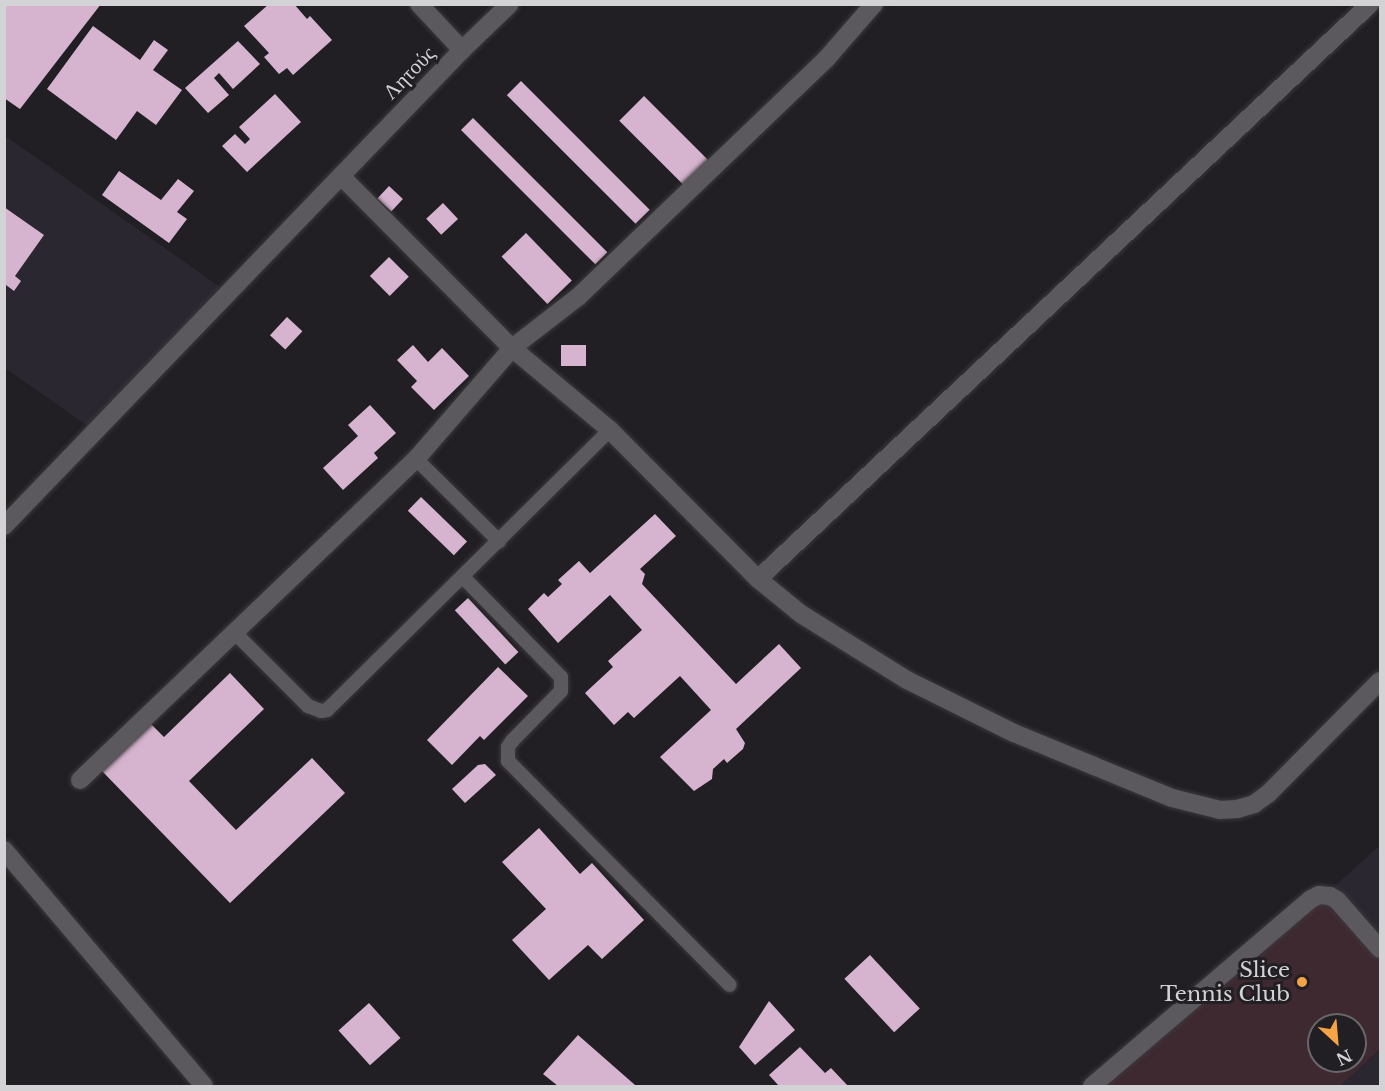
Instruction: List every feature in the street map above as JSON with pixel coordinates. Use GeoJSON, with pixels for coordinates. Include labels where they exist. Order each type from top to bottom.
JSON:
{"type":"FeatureCollection","features":[{"type":"Feature","properties":{"kind":"street"},"geometry":{"type":"LineString","coordinates":[[419,4],[462,50]]}},
{"type":"Feature","properties":{"kind":"street","name":"Λητούς"},"geometry":{"type":"LineString","coordinates":[[4,526],[462,50],[510,4]]}},
{"type":"Feature","properties":{"kind":"street"},"geometry":{"type":"LineString","coordinates":[[80,780],[416,459],[512,348],[578,297],[826,58],[874,4]]}},
{"type":"Feature","properties":{"kind":"street"},"geometry":{"type":"LineString","coordinates":[[758,579],[1370,4]]}},
{"type":"Feature","properties":{"kind":"street"},"geometry":{"type":"LineString","coordinates":[[341,176],[512,348],[610,430],[758,579],[801,614],[907,681],[1014,733],[1084,762],[1172,798],[1220,810],[1238,809],[1254,804],[1268,794],[1380,681]]}},
{"type":"Feature","properties":{"kind":"street"},"geometry":{"type":"LineString","coordinates":[[4,850],[204,1086]]}},
{"type":"Feature","properties":{"kind":"street"},"geometry":{"type":"LineString","coordinates":[[1092,1086],[1311,899],[1319,895],[1337,900],[1380,949]]}},
{"type":"Feature","properties":{"kind":"lane"},"geometry":{"type":"LineString","coordinates":[[234,632],[308,706],[321,711],[327,710],[610,430]]}},
{"type":"Feature","properties":{"kind":"lane"},"geometry":{"type":"LineString","coordinates":[[416,459],[499,541]]}},
{"type":"Feature","properties":{"kind":"lane"},"geometry":{"type":"LineString","coordinates":[[463,577],[561,677],[561,691],[512,741],[507,754],[508,761],[730,985]]}},
{"type":"Feature","properties":{"kind":"shaded area"},"geometry":{"type":"Polygon","coordinates":[[[4,135],[220,287],[89,427],[5,368],[4,135]]]}},
{"type":"Feature","properties":{"kind":"shaded area"},"geometry":{"type":"Polygon","coordinates":[[[1380,845],[1380,939],[1334,887],[1380,845]]]}},
{"type":"Feature","properties":{"kind":"shaded area","name":"Slice Tennis Club"},"geometry":{"type":"Polygon","coordinates":[[[1334,887],[1380,939],[1380,1049],[1367,1061],[1367,1013],[1307,1013],[1307,1073],[1354,1073],[1340,1086],[1102,1086],[1334,887]]]}},
{"type":"Feature","properties":{"kind":"shaded area"},"geometry":{"type":"Polygon","coordinates":[[[1380,1049],[1380,1086],[1340,1086],[1354,1073],[1367,1073],[1367,1061],[1380,1049]]]}},
{"type":"Feature","properties":{"kind":"building"},"geometry":{"type":"Polygon","coordinates":[[[4,4],[101,4],[20,109],[4,98],[4,4]]]}},
{"type":"Feature","properties":{"kind":"building"},"geometry":{"type":"Polygon","coordinates":[[[269,4],[294,4],[307,19],[310,16],[332,40],[293,75],[287,68],[279,74],[264,57],[269,53],[244,26],[269,4]]]}},
{"type":"Feature","properties":{"kind":"building"},"geometry":{"type":"Polygon","coordinates":[[[93,26],[140,60],[154,40],[168,50],[153,70],[182,90],[156,125],[137,111],[116,140],[47,89],[93,26]]]}},
{"type":"Feature","properties":{"kind":"building"},"geometry":{"type":"Polygon","coordinates":[[[238,41],[260,64],[233,89],[219,73],[214,78],[229,95],[208,113],[185,88],[238,41]]]}},
{"type":"Feature","properties":{"kind":"building"},"geometry":{"type":"Polygon","coordinates":[[[521,81],[650,210],[636,224],[507,95],[521,81]]]}},
{"type":"Feature","properties":{"kind":"building"},"geometry":{"type":"Polygon","coordinates":[[[275,94],[301,122],[247,172],[222,146],[235,134],[245,144],[250,139],[239,127],[275,94]]]}},
{"type":"Feature","properties":{"kind":"building"},"geometry":{"type":"Polygon","coordinates":[[[644,96],[708,160],[684,185],[619,121],[644,96]]]}},
{"type":"Feature","properties":{"kind":"building"},"geometry":{"type":"Polygon","coordinates":[[[473,118],[607,252],[595,264],[461,130],[473,118]]]}},
{"type":"Feature","properties":{"kind":"building"},"geometry":{"type":"Polygon","coordinates":[[[119,171],[161,200],[178,179],[194,191],[177,212],[187,219],[169,243],[102,195],[119,171]]]}},
{"type":"Feature","properties":{"kind":"building"},"geometry":{"type":"Polygon","coordinates":[[[389,186],[403,199],[391,211],[377,198],[389,186]]]}},
{"type":"Feature","properties":{"kind":"building"},"geometry":{"type":"Polygon","coordinates":[[[443,203],[458,219],[441,235],[426,219],[443,203]]]}},
{"type":"Feature","properties":{"kind":"building"},"geometry":{"type":"Polygon","coordinates":[[[4,207],[44,235],[15,276],[21,281],[14,291],[6,285],[4,288],[4,207]]]}},
{"type":"Feature","properties":{"kind":"building"},"geometry":{"type":"Polygon","coordinates":[[[526,233],[572,280],[547,304],[502,257],[526,233]]]}},
{"type":"Feature","properties":{"kind":"building"},"geometry":{"type":"Polygon","coordinates":[[[389,257],[409,277],[390,296],[370,276],[389,257]]]}},
{"type":"Feature","properties":{"kind":"building"},"geometry":{"type":"Polygon","coordinates":[[[287,317],[302,331],[285,350],[270,335],[287,317]]]}},
{"type":"Feature","properties":{"kind":"building"},"geometry":{"type":"Polygon","coordinates":[[[413,345],[428,362],[442,348],[469,376],[434,410],[411,387],[417,381],[397,360],[413,345]]]}},
{"type":"Feature","properties":{"kind":"building"},"geometry":{"type":"Polygon","coordinates":[[[561,345],[586,345],[586,366],[561,366],[561,345]]]}},
{"type":"Feature","properties":{"kind":"building"},"geometry":{"type":"Polygon","coordinates":[[[370,405],[396,433],[374,453],[378,458],[343,490],[323,468],[358,436],[348,425],[370,405]]]}},
{"type":"Feature","properties":{"kind":"building"},"geometry":{"type":"Polygon","coordinates":[[[421,497],[467,541],[454,555],[408,511],[421,497]]]}},
{"type":"Feature","properties":{"kind":"building"},"geometry":{"type":"Polygon","coordinates":[[[655,514],[676,536],[640,569],[645,574],[642,584],[736,684],[779,644],[801,668],[736,729],[745,743],[743,749],[727,763],[724,759],[713,769],[712,779],[694,791],[660,757],[711,710],[680,676],[634,718],[628,712],[614,725],[585,693],[613,667],[608,661],[642,630],[610,595],[558,643],[528,609],[544,593],[548,597],[562,584],[558,580],[579,561],[590,573],[655,514]]]}},
{"type":"Feature","properties":{"kind":"building"},"geometry":{"type":"Polygon","coordinates":[[[468,598],[518,652],[505,664],[455,610],[468,598]]]}},
{"type":"Feature","properties":{"kind":"building"},"geometry":{"type":"Polygon","coordinates":[[[498,667],[528,696],[484,740],[480,736],[452,765],[427,740],[498,667]]]}},
{"type":"Feature","properties":{"kind":"building"},"geometry":{"type":"Polygon","coordinates":[[[230,673],[264,709],[189,781],[236,830],[312,758],[345,793],[230,903],[102,771],[151,724],[164,737],[230,673]]]}},
{"type":"Feature","properties":{"kind":"building"},"geometry":{"type":"Polygon","coordinates":[[[485,764],[496,775],[465,803],[452,789],[478,765],[485,764]]]}},
{"type":"Feature","properties":{"kind":"building"},"geometry":{"type":"Polygon","coordinates":[[[539,828],[580,874],[592,863],[644,920],[602,959],[588,945],[549,980],[512,940],[546,909],[502,862],[539,828]]]}},
{"type":"Feature","properties":{"kind":"building"},"geometry":{"type":"Polygon","coordinates":[[[870,955],[920,1008],[894,1032],[844,979],[870,955]]]}},
{"type":"Feature","properties":{"kind":"building"},"geometry":{"type":"Polygon","coordinates":[[[769,1001],[795,1030],[755,1065],[739,1047],[769,1001]]]}},
{"type":"Feature","properties":{"kind":"building"},"geometry":{"type":"Polygon","coordinates":[[[369,1003],[400,1038],[370,1065],[339,1030],[369,1003]]]}},
{"type":"Feature","properties":{"kind":"building"},"geometry":{"type":"Polygon","coordinates":[[[578,1035],[635,1085],[558,1086],[543,1074],[578,1035]]]}},
{"type":"Feature","properties":{"kind":"building"},"geometry":{"type":"Polygon","coordinates":[[[800,1047],[825,1073],[831,1068],[848,1086],[779,1086],[769,1075],[800,1047]]]}},
{"type":"Feature","properties":{"kind":"place","name":"Slice Tennis Club"},"geometry":{"type":"Point","coordinates":[1302,982]}}]}
